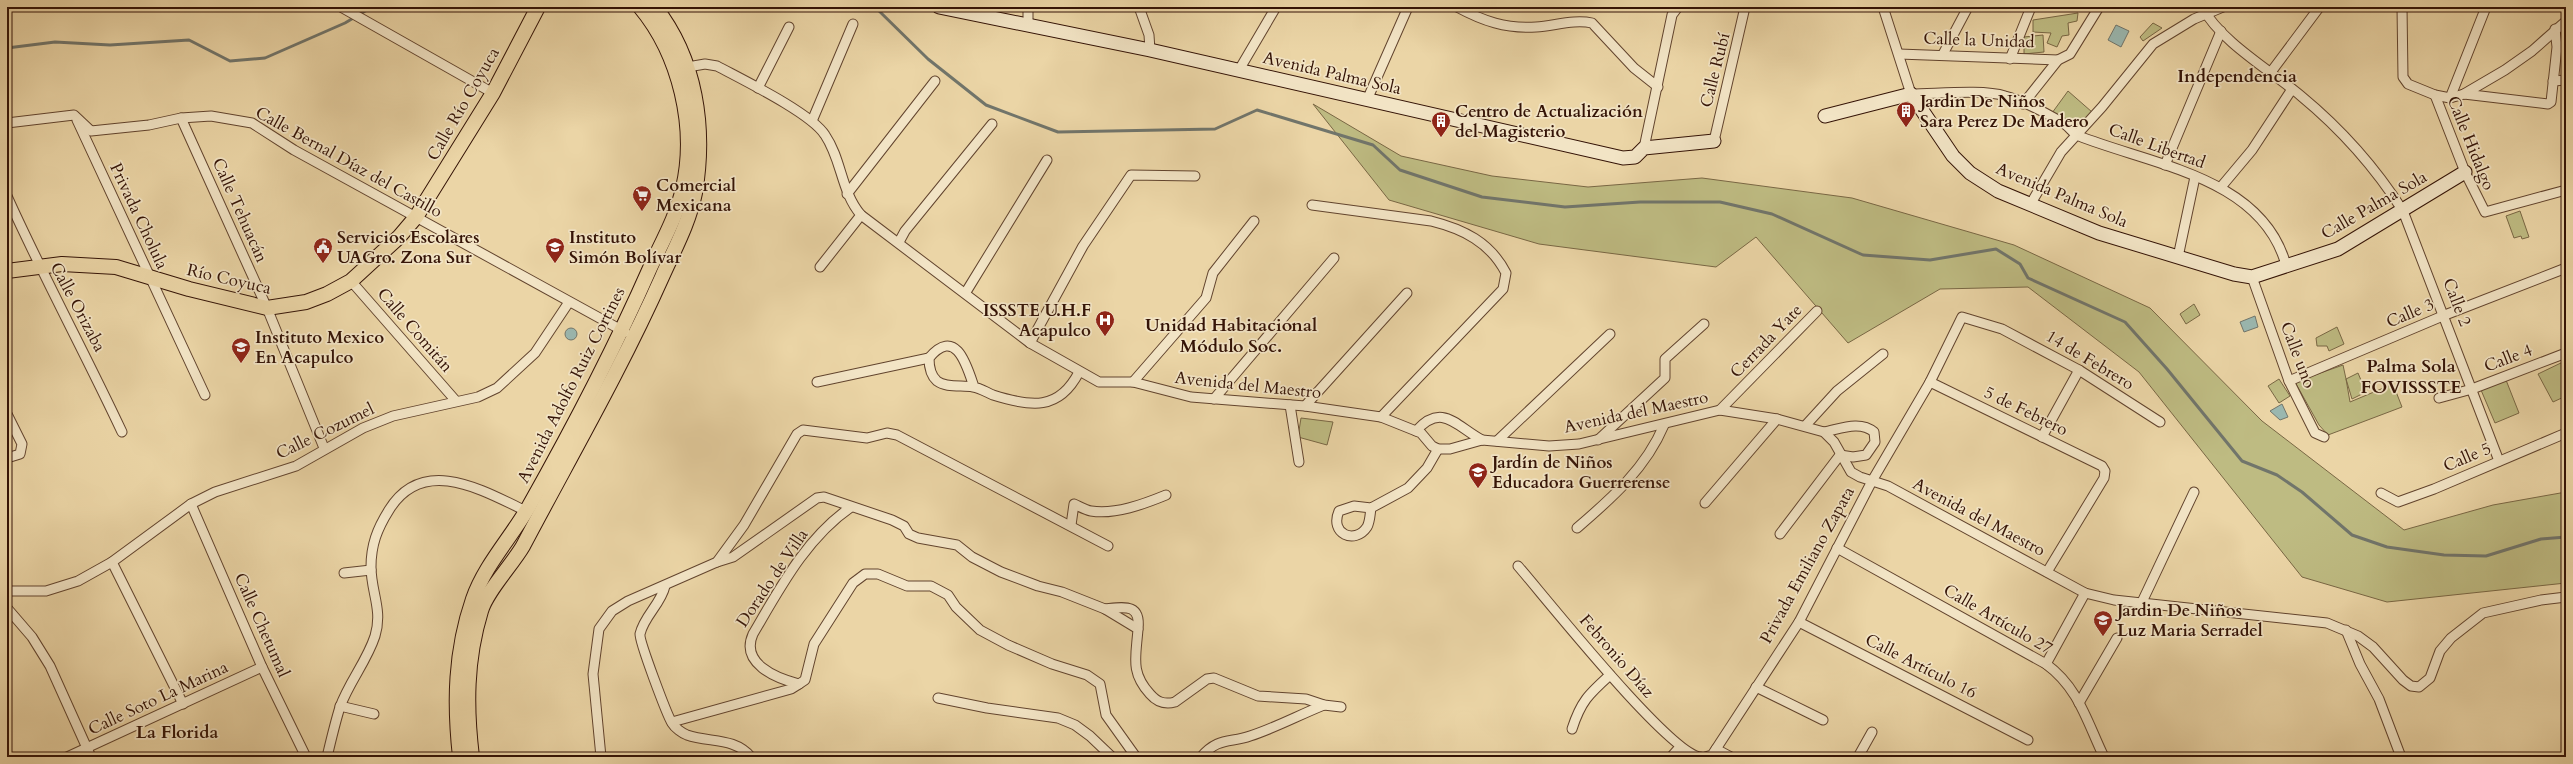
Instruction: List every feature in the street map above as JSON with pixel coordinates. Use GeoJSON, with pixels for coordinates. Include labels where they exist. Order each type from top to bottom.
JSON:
{"type":"FeatureCollection","features":[{"type":"Feature","properties":{"kind":"main road","name":"Calle Río Coyuca"},"geometry":{"type":"LineString","coordinates":[[416,217],[493,93],[538,7]]}},
{"type":"Feature","properties":{"kind":"main road","name":"Avenida Adolfo Ruiz Cortines"},"geometry":{"type":"LineString","coordinates":[[460,757],[456,689],[462,640],[474,598],[500,547],[526,511],[628,334],[676,213],[683,188],[687,158],[687,131],[684,106],[674,71],[663,41],[640,7]]}},
{"type":"Feature","properties":{"kind":"main road","name":"Avenida Adolfo Ruiz Cortines"},"geometry":{"type":"LineString","coordinates":[[472,757],[467,683],[481,609],[518,555],[628,334],[689,217],[695,194],[699,134],[697,108],[688,66],[674,34],[655,7]]}},
{"type":"Feature","properties":{"kind":"main road","name":"Río Coyuca"},"geometry":{"type":"LineString","coordinates":[[7,271],[38,266],[90,264],[116,267],[189,289],[267,308],[306,302],[351,280],[399,237],[416,217]]}},
{"type":"Feature","properties":{"kind":"street"},"geometry":{"type":"LineString","coordinates":[[341,7],[353,12],[367,23],[493,93]]}},
{"type":"Feature","properties":{"kind":"street","name":"Avenida Palma Sola"},"geometry":{"type":"LineString","coordinates":[[939,7],[978,10],[1028,24],[1239,70],[1623,158],[1635,157],[1644,148],[1714,141]]}},
{"type":"Feature","properties":{"kind":"street"},"geometry":{"type":"LineString","coordinates":[[1028,7],[1028,24]]}},
{"type":"Feature","properties":{"kind":"street"},"geometry":{"type":"LineString","coordinates":[[1139,7],[1149,35],[1150,50]]}},
{"type":"Feature","properties":{"kind":"street"},"geometry":{"type":"LineString","coordinates":[[1239,70],[1276,7]]}},
{"type":"Feature","properties":{"kind":"street"},"geometry":{"type":"LineString","coordinates":[[1367,100],[1397,27],[1408,7]]}},
{"type":"Feature","properties":{"kind":"street"},"geometry":{"type":"LineString","coordinates":[[1457,7],[1479,19],[1508,27],[1536,27],[1584,21],[1592,23],[1634,68],[1658,86]]}},
{"type":"Feature","properties":{"kind":"street"},"geometry":{"type":"LineString","coordinates":[[1644,148],[1672,16],[1678,7]]}},
{"type":"Feature","properties":{"kind":"street","name":"Calle Rubí"},"geometry":{"type":"LineString","coordinates":[[1714,141],[1745,18],[1745,7]]}},
{"type":"Feature","properties":{"kind":"street"},"geometry":{"type":"LineString","coordinates":[[1825,116],[1918,103],[1883,7]]}},
{"type":"Feature","properties":{"kind":"street"},"geometry":{"type":"LineString","coordinates":[[1943,54],[1960,18],[1968,7]]}},
{"type":"Feature","properties":{"kind":"street"},"geometry":{"type":"LineString","coordinates":[[2010,59],[2031,7]]}},
{"type":"Feature","properties":{"kind":"street","name":"Calle la Unidad"},"geometry":{"type":"LineString","coordinates":[[2023,104],[2058,60],[2070,54],[2078,44],[2099,7]]}},
{"type":"Feature","properties":{"kind":"street"},"geometry":{"type":"LineString","coordinates":[[2030,205],[2054,161],[2077,136],[2153,44],[2204,11],[2223,7]]}},
{"type":"Feature","properties":{"kind":"street","name":"Calle Hidalgo"},"geometry":{"type":"LineString","coordinates":[[2402,7],[2403,77],[2408,84],[2435,95],[2466,172],[2485,212],[2566,190]]}},
{"type":"Feature","properties":{"kind":"street"},"geometry":{"type":"LineString","coordinates":[[2450,98],[2486,7]]}},
{"type":"Feature","properties":{"kind":"street"},"geometry":{"type":"LineString","coordinates":[[2271,72],[2318,9]]}},
{"type":"Feature","properties":{"kind":"street","name":"Calle 2"},"geometry":{"type":"LineString","coordinates":[[2204,11],[2221,32],[2319,111],[2370,163],[2403,211],[2445,316],[2499,461]]}},
{"type":"Feature","properties":{"kind":"street"},"geometry":{"type":"LineString","coordinates":[[2435,95],[2450,98],[2464,94],[2527,54],[2566,21]]}},
{"type":"Feature","properties":{"kind":"street"},"geometry":{"type":"LineString","coordinates":[[812,121],[853,24]]}},
{"type":"Feature","properties":{"kind":"street"},"geometry":{"type":"LineString","coordinates":[[758,88],[789,27]]}},
{"type":"Feature","properties":{"kind":"street"},"geometry":{"type":"LineString","coordinates":[[2464,94],[2548,104],[2551,102],[2557,47],[2555,29]]}},
{"type":"Feature","properties":{"kind":"street"},"geometry":{"type":"LineString","coordinates":[[2165,165],[2221,32]]}},
{"type":"Feature","properties":{"kind":"street","name":"Calle la Unidad"},"geometry":{"type":"LineString","coordinates":[[1899,54],[1943,54],[2010,59],[2058,60]]}},
{"type":"Feature","properties":{"kind":"street","name":"Avenida del Maestro"},"geometry":{"type":"LineString","coordinates":[[674,71],[688,66],[705,64],[718,66],[758,88],[812,121],[825,134],[833,150],[847,194],[861,215],[966,292],[1030,343],[1079,372],[1100,382],[1133,382],[1166,392],[1214,399],[1305,406],[1381,417],[1416,431],[1438,449],[1450,449],[1482,440],[1549,446],[1598,440],[1720,410],[1777,419],[1824,432],[1834,442],[1851,472],[1888,486],[2085,593],[2114,600],[2306,620],[2346,630],[2373,647],[2403,680],[2411,686],[2419,687],[2430,678],[2440,651],[2451,638],[2484,613],[2541,600],[2566,597]]}},
{"type":"Feature","properties":{"kind":"street"},"geometry":{"type":"LineString","coordinates":[[2553,81],[2566,80]]}},
{"type":"Feature","properties":{"kind":"street"},"geometry":{"type":"LineString","coordinates":[[847,194],[935,81]]}},
{"type":"Feature","properties":{"kind":"street"},"geometry":{"type":"LineString","coordinates":[[2221,187],[2252,150],[2292,89]]}},
{"type":"Feature","properties":{"kind":"street","name":"Calle Libertad"},"geometry":{"type":"LineString","coordinates":[[1918,103],[1985,94],[2005,96],[2065,123],[2077,136],[2165,165],[2221,187],[2265,224],[2281,248],[2286,265]]}},
{"type":"Feature","properties":{"kind":"street","name":"Avenida Palma Sola"},"geometry":{"type":"LineString","coordinates":[[1918,103],[1953,156],[1970,173],[1998,191],[2099,233],[2213,269],[2252,277]]}},
{"type":"Feature","properties":{"kind":"street"},"geometry":{"type":"LineString","coordinates":[[7,123],[74,115]]}},
{"type":"Feature","properties":{"kind":"street","name":"Calle Bernal Díaz del Castillo"},"geometry":{"type":"LineString","coordinates":[[74,115],[91,131],[149,126],[181,118],[210,116],[252,123],[416,217],[628,334]]}},
{"type":"Feature","properties":{"kind":"street","name":"Privada Cholula"},"geometry":{"type":"LineString","coordinates":[[74,115],[205,395]]}},
{"type":"Feature","properties":{"kind":"street","name":"Calle Tehuacán"},"geometry":{"type":"LineString","coordinates":[[181,118],[267,308],[324,448]]}},
{"type":"Feature","properties":{"kind":"street"},"geometry":{"type":"LineString","coordinates":[[898,242],[905,231],[992,124]]}},
{"type":"Feature","properties":{"kind":"street"},"geometry":{"type":"LineString","coordinates":[[966,292],[1047,160]]}},
{"type":"Feature","properties":{"kind":"street","name":"Calle Palma Sola"},"geometry":{"type":"LineString","coordinates":[[2252,277],[2338,249],[2466,172]]}},
{"type":"Feature","properties":{"kind":"street"},"geometry":{"type":"LineString","coordinates":[[1030,343],[1083,246],[1131,175],[1194,176]]}},
{"type":"Feature","properties":{"kind":"street"},"geometry":{"type":"LineString","coordinates":[[2178,257],[2195,177]]}},
{"type":"Feature","properties":{"kind":"street","name":"Calle Orizaba"},"geometry":{"type":"LineString","coordinates":[[7,196],[38,266],[82,346],[122,432]]}},
{"type":"Feature","properties":{"kind":"street"},"geometry":{"type":"LineString","coordinates":[[1312,206],[1431,221],[1449,226],[1471,235],[1490,249],[1506,273],[1504,289],[1381,417]]}},
{"type":"Feature","properties":{"kind":"street"},"geometry":{"type":"LineString","coordinates":[[820,267],[861,215]]}},
{"type":"Feature","properties":{"kind":"street"},"geometry":{"type":"LineString","coordinates":[[1133,382],[1206,298],[1213,273],[1254,221]]}},
{"type":"Feature","properties":{"kind":"street"},"geometry":{"type":"LineString","coordinates":[[1214,399],[1334,258]]}},
{"type":"Feature","properties":{"kind":"street","name":"Calle 3"},"geometry":{"type":"LineString","coordinates":[[2289,381],[2445,316],[2566,268]]}},
{"type":"Feature","properties":{"kind":"street","name":"Calle uno"},"geometry":{"type":"LineString","coordinates":[[2252,277],[2289,381],[2315,433],[2324,437]]}},
{"type":"Feature","properties":{"kind":"street","name":"Calle Comitán"},"geometry":{"type":"LineString","coordinates":[[351,280],[456,400]]}},
{"type":"Feature","properties":{"kind":"street"},"geometry":{"type":"LineString","coordinates":[[1305,406],[1407,293]]}},
{"type":"Feature","properties":{"kind":"street","name":"Calle Cozumel"},"geometry":{"type":"LineString","coordinates":[[7,591],[46,591],[78,581],[112,562],[191,504],[215,492],[296,466],[324,448],[393,416],[456,400],[478,397],[497,388],[514,375],[550,333],[569,302]]}},
{"type":"Feature","properties":{"kind":"street","name":"Cerrada Yate"},"geometry":{"type":"LineString","coordinates":[[1720,410],[1817,311]]}},
{"type":"Feature","properties":{"kind":"street","name":"14 de Febrero"},"geometry":{"type":"LineString","coordinates":[[1930,382],[1962,317],[2002,329],[2079,370],[2160,422]]}},
{"type":"Feature","properties":{"kind":"street"},"geometry":{"type":"LineString","coordinates":[[1598,440],[1665,378],[1665,359],[1704,324]]}},
{"type":"Feature","properties":{"kind":"street"},"geometry":{"type":"LineString","coordinates":[[1497,441],[1610,334]]}},
{"type":"Feature","properties":{"kind":"street"},"geometry":{"type":"LineString","coordinates":[[817,382],[929,358],[936,350],[942,347],[949,347],[965,357],[974,387]]}},
{"type":"Feature","properties":{"kind":"street","name":"Calle 4"},"geometry":{"type":"LineString","coordinates":[[2439,398],[2472,389],[2566,353]]}},
{"type":"Feature","properties":{"kind":"street"},"geometry":{"type":"LineString","coordinates":[[1805,426],[1837,391],[1883,354]]}},
{"type":"Feature","properties":{"kind":"street"},"geometry":{"type":"LineString","coordinates":[[929,358],[931,373],[937,381],[948,385],[974,387],[994,395],[1037,404],[1049,403],[1071,388],[1079,372]]}},
{"type":"Feature","properties":{"kind":"street"},"geometry":{"type":"LineString","coordinates":[[2042,437],[2079,370]]}},
{"type":"Feature","properties":{"kind":"street","name":"5 de Febrero"},"geometry":{"type":"LineString","coordinates":[[1930,382],[2102,466],[2105,471],[2104,478],[2047,572]]}},
{"type":"Feature","properties":{"kind":"street","name":"Privada Emiliano Zapata"},"geometry":{"type":"LineString","coordinates":[[1705,757],[1712,756],[1799,622],[1872,481],[1930,382]]}},
{"type":"Feature","properties":{"kind":"street"},"geometry":{"type":"LineString","coordinates":[[1290,405],[1299,462]]}},
{"type":"Feature","properties":{"kind":"street"},"geometry":{"type":"LineString","coordinates":[[7,414],[22,444],[20,454],[7,458]]}},
{"type":"Feature","properties":{"kind":"street","name":"Avenida del Maestro"},"geometry":{"type":"LineString","coordinates":[[1416,431],[1426,420],[1439,417],[1450,418],[1467,432],[1482,440]]}},
{"type":"Feature","properties":{"kind":"street"},"geometry":{"type":"LineString","coordinates":[[1705,503],[1777,419]]}},
{"type":"Feature","properties":{"kind":"street"},"geometry":{"type":"LineString","coordinates":[[1577,528],[1614,496],[1644,463],[1655,446],[1664,425]]}},
{"type":"Feature","properties":{"kind":"street"},"geometry":{"type":"LineString","coordinates":[[1780,534],[1840,455],[1853,457],[1866,455],[1875,442],[1874,432],[1868,427],[1858,425],[1824,432]]}},
{"type":"Feature","properties":{"kind":"street"},"geometry":{"type":"LineString","coordinates":[[717,562],[744,525],[797,434],[803,430],[867,438],[887,433],[897,435],[962,471],[1071,525],[1108,546]]}},
{"type":"Feature","properties":{"kind":"street","name":"Calle 5"},"geometry":{"type":"LineString","coordinates":[[2381,493],[2398,502],[2434,489],[2566,433]]}},
{"type":"Feature","properties":{"kind":"street"},"geometry":{"type":"LineString","coordinates":[[1371,508],[1408,488],[1419,478],[1438,449]]}},
{"type":"Feature","properties":{"kind":"street"},"geometry":{"type":"LineString","coordinates":[[328,757],[340,706],[375,636],[379,609],[371,570],[372,546],[379,526],[391,506],[404,492],[417,484],[435,480],[466,484],[526,511]]}},
{"type":"Feature","properties":{"kind":"street"},"geometry":{"type":"LineString","coordinates":[[2142,602],[2194,492]]}},
{"type":"Feature","properties":{"kind":"street"},"geometry":{"type":"LineString","coordinates":[[1071,525],[1074,504],[1091,511],[1115,510],[1147,503],[1166,495]]}},
{"type":"Feature","properties":{"kind":"street"},"geometry":{"type":"LineString","coordinates":[[601,757],[593,674],[599,629],[612,611],[622,604],[717,562],[733,557],[817,498],[824,497],[892,520],[904,526],[909,534],[918,538],[957,545],[972,557],[1001,572],[1038,586],[1062,592],[1105,609],[1138,629]]}},
{"type":"Feature","properties":{"kind":"street","name":"Calle Chetumal"},"geometry":{"type":"LineString","coordinates":[[191,504],[262,667],[304,757]]}},
{"type":"Feature","properties":{"kind":"street","name":"Dorado de Villa"},"geometry":{"type":"LineString","coordinates":[[798,684],[756,665],[749,654],[749,642],[781,587],[813,540],[838,516],[852,507]]}},
{"type":"Feature","properties":{"kind":"street","name":"Calle Artículo 27"},"geometry":{"type":"LineString","coordinates":[[1837,548],[2046,664],[2070,686],[2104,757]]}},
{"type":"Feature","properties":{"kind":"street"},"geometry":{"type":"LineString","coordinates":[[112,562],[183,704]]}},
{"type":"Feature","properties":{"kind":"street","name":"Febronio Díaz"},"geometry":{"type":"LineString","coordinates":[[1518,566],[1610,675],[1680,747],[1701,757]]}},
{"type":"Feature","properties":{"kind":"street"},"geometry":{"type":"LineString","coordinates":[[344,573],[371,570]]}},
{"type":"Feature","properties":{"kind":"street"},"geometry":{"type":"LineString","coordinates":[[672,722],[791,689],[805,680],[808,674],[814,644],[853,583],[865,574],[878,574],[907,586],[931,586],[940,590],[980,630],[1008,646],[1052,664],[1087,675],[1100,684],[1106,716],[1136,757]]}},
{"type":"Feature","properties":{"kind":"street"},"geometry":{"type":"LineString","coordinates":[[665,586],[662,597],[643,624],[640,639],[672,722],[685,734],[730,742],[744,748],[751,757]]}},
{"type":"Feature","properties":{"kind":"street"},"geometry":{"type":"LineString","coordinates":[[2046,664],[2085,593]]}},
{"type":"Feature","properties":{"kind":"street"},"geometry":{"type":"LineString","coordinates":[[1105,609],[1126,607],[1137,613],[1140,619],[1138,629],[1136,672],[1138,681],[1156,701],[1169,704],[1175,702],[1206,679],[1214,678],[1258,696],[1306,700],[1324,705],[1341,707]]}},
{"type":"Feature","properties":{"kind":"street"},"geometry":{"type":"LineString","coordinates":[[7,608],[32,637],[50,666],[89,753]]}},
{"type":"Feature","properties":{"kind":"street","name":"Calle Artículo 16"},"geometry":{"type":"LineString","coordinates":[[1799,622],[2028,740]]}},
{"type":"Feature","properties":{"kind":"street"},"geometry":{"type":"LineString","coordinates":[[2346,630],[2360,664],[2379,699],[2401,757]]}},
{"type":"Feature","properties":{"kind":"street"},"geometry":{"type":"LineString","coordinates":[[2079,703],[2117,638]]}},
{"type":"Feature","properties":{"kind":"street","name":"Calle Soto La Marina"},"geometry":{"type":"LineString","coordinates":[[67,757],[89,753],[183,704],[262,667]]}},
{"type":"Feature","properties":{"kind":"street"},"geometry":{"type":"LineString","coordinates":[[1572,729],[1579,708],[1587,697],[1610,675]]}},
{"type":"Feature","properties":{"kind":"street"},"geometry":{"type":"LineString","coordinates":[[1756,687],[1823,720]]}},
{"type":"Feature","properties":{"kind":"street"},"geometry":{"type":"LineString","coordinates":[[938,698],[987,708],[1058,718],[1085,732],[1112,757]]}},
{"type":"Feature","properties":{"kind":"street"},"geometry":{"type":"LineString","coordinates":[[1201,757],[1214,745],[1227,739],[1248,737],[1324,705]]}},
{"type":"Feature","properties":{"kind":"street"},"geometry":{"type":"LineString","coordinates":[[340,706],[374,714]]}},
{"type":"Feature","properties":{"kind":"street"},"geometry":{"type":"LineString","coordinates":[[1858,757],[1872,732]]}},
{"type":"Feature","properties":{"kind":"street"},"geometry":{"type":"LineString","coordinates":[[1671,757],[1680,747]]}},
{"type":"Feature","properties":{"kind":"street"},"geometry":{"type":"LineString","coordinates":[[1716,749],[1731,757]]}},
{"type":"Feature","properties":{"kind":"shaded area"},"geometry":{"type":"Polygon","coordinates":[[[2078,13],[2077,21],[2068,23],[2069,35],[2062,36],[2057,47],[2047,43],[2051,33],[2033,32],[2033,20],[2078,13]]]}},
{"type":"Feature","properties":{"kind":"shaded area"},"geometry":{"type":"Polygon","coordinates":[[[2153,23],[2162,28],[2143,41],[2140,37],[2153,23]]]}},
{"type":"Feature","properties":{"kind":"shaded area"},"geometry":{"type":"Polygon","coordinates":[[[2043,35],[2044,52],[2024,54],[2024,37],[2043,35]]]}},
{"type":"Feature","properties":{"kind":"shaded area"},"geometry":{"type":"Polygon","coordinates":[[[2068,91],[2092,112],[2079,126],[2052,113],[2068,91]]]}},
{"type":"Feature","properties":{"kind":"shaded area"},"geometry":{"type":"Polygon","coordinates":[[[1313,104],[1401,156],[1492,176],[1588,187],[1702,178],[1852,198],[2014,245],[2150,308],[2262,421],[2404,530],[2493,505],[2566,492],[2566,583],[2387,602],[2302,577],[2139,372],[2028,287],[1940,289],[1848,343],[1756,237],[1716,267],[1539,244],[1389,200],[1313,104]]]}},
{"type":"Feature","properties":{"kind":"shaded area"},"geometry":{"type":"Polygon","coordinates":[[[2520,211],[2529,237],[2522,239],[2521,236],[2514,238],[2506,216],[2520,211]]]}},
{"type":"Feature","properties":{"kind":"shaded area"},"geometry":{"type":"Polygon","coordinates":[[[2194,304],[2200,315],[2186,324],[2180,314],[2194,304]]]}},
{"type":"Feature","properties":{"kind":"shaded area"},"geometry":{"type":"Polygon","coordinates":[[[2337,327],[2344,344],[2329,351],[2327,346],[2317,346],[2316,338],[2337,327]]]}},
{"type":"Feature","properties":{"kind":"shaded area"},"geometry":{"type":"Polygon","coordinates":[[[2565,361],[2566,396],[2553,402],[2538,374],[2565,361]]]}},
{"type":"Feature","properties":{"kind":"shaded area"},"geometry":{"type":"Polygon","coordinates":[[[2343,365],[2350,402],[2393,384],[2402,407],[2328,435],[2319,425],[2295,382],[2343,365]]]}},
{"type":"Feature","properties":{"kind":"shaded area"},"geometry":{"type":"Polygon","coordinates":[[[2358,373],[2366,392],[2352,399],[2346,379],[2358,373]]]}},
{"type":"Feature","properties":{"kind":"shaded area"},"geometry":{"type":"Polygon","coordinates":[[[2279,379],[2290,396],[2279,403],[2268,386],[2279,379]]]}},
{"type":"Feature","properties":{"kind":"shaded area"},"geometry":{"type":"Polygon","coordinates":[[[2506,380],[2519,413],[2495,423],[2481,390],[2506,380]]]}},
{"type":"Feature","properties":{"kind":"shaded area"},"geometry":{"type":"Polygon","coordinates":[[[1301,418],[1333,422],[1327,445],[1298,437],[1301,418]]]}},
{"type":"Feature","properties":{"kind":"water"},"geometry":{"type":"Polygon","coordinates":[[[2116,25],[2129,31],[2121,47],[2108,40],[2116,25]]]}},
{"type":"Feature","properties":{"kind":"water"},"geometry":{"type":"Polygon","coordinates":[[[2255,316],[2258,327],[2244,332],[2240,322],[2255,316]]]}},
{"type":"Feature","properties":{"kind":"water"},"geometry":{"type":"Polygon","coordinates":[[[569,328],[573,328],[577,334],[573,340],[569,340],[565,336],[565,332],[569,328]]]}},
{"type":"Feature","properties":{"kind":"water"},"geometry":{"type":"Polygon","coordinates":[[[2282,404],[2288,417],[2280,420],[2270,411],[2282,404]]]}},
{"type":"Feature","properties":{"kind":"waterway"},"geometry":{"type":"LineString","coordinates":[[7,48],[55,42],[110,45],[189,40],[230,61],[265,58],[345,23],[372,7]]}},
{"type":"Feature","properties":{"kind":"waterway"},"geometry":{"type":"LineString","coordinates":[[875,7],[928,59],[986,105],[1058,132],[1215,129],[1257,110],[1373,145],[1400,170],[1482,197],[1565,207],[1640,202],[1720,202],[1772,214],[1863,255],[1930,260],[1996,249],[2020,264],[2028,278],[2125,322],[2167,369],[2242,461],[2277,475],[2302,492],[2352,535],[2387,547],[2444,555],[2486,556],[2541,539],[2566,537]]}},
{"type":"Feature","properties":{"kind":"place","name":"Jardin De Niños Sara Perez De Madero"},"geometry":{"type":"Point","coordinates":[1906,128]}},
{"type":"Feature","properties":{"kind":"place","name":"Centro de Actualización del Magisterio"},"geometry":{"type":"Point","coordinates":[1441,138]}},
{"type":"Feature","properties":{"kind":"place","name":"Comercial Mexicana"},"geometry":{"type":"Point","coordinates":[642,212]}},
{"type":"Feature","properties":{"kind":"place","name":"Servicios Escolares UAGro. Zona Sur"},"geometry":{"type":"Point","coordinates":[323,264]}},
{"type":"Feature","properties":{"kind":"place","name":"Instituto Simón Bolívar"},"geometry":{"type":"Point","coordinates":[555,264]}},
{"type":"Feature","properties":{"kind":"place","name":"ISSSTE U.H.F Acapulco"},"geometry":{"type":"Point","coordinates":[1105,337]}},
{"type":"Feature","properties":{"kind":"place","name":"Instituto Mexico En Acapulco"},"geometry":{"type":"Point","coordinates":[241,364]}},
{"type":"Feature","properties":{"kind":"place","name":"Jardín de Niños Educadora Guerrerense"},"geometry":{"type":"Point","coordinates":[1478,489]}},
{"type":"Feature","properties":{"kind":"place","name":"Jardin De Niños Luz Maria Serradel"},"geometry":{"type":"Point","coordinates":[2103,637]}},
{"type":"Feature","properties":{"kind":"district","name":"Independencia"},"geometry":{"type":"Point","coordinates":[2237,76]}},
{"type":"Feature","properties":{"kind":"district","name":"Unidad Habitacional Módulo Soc."},"geometry":{"type":"Point","coordinates":[1231,335]}},
{"type":"Feature","properties":{"kind":"district","name":"Palma Sola FOVISSSTE"},"geometry":{"type":"Point","coordinates":[2411,376]}},
{"type":"Feature","properties":{"kind":"district","name":"La Florida"},"geometry":{"type":"Point","coordinates":[177,732]}}]}
